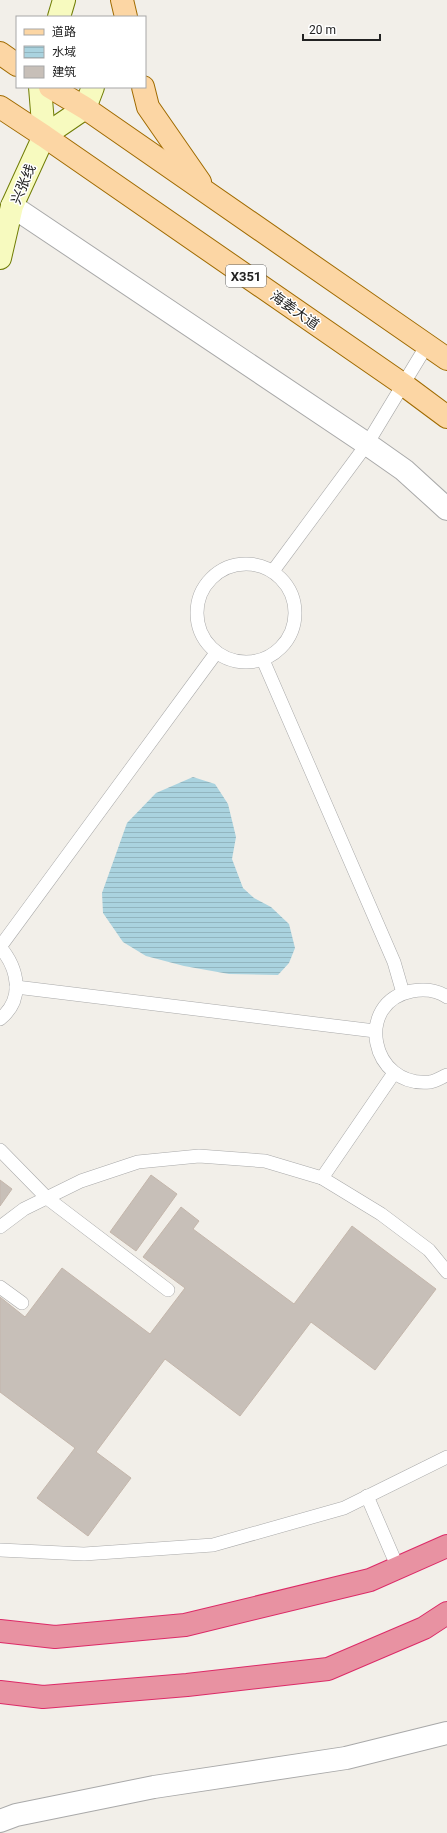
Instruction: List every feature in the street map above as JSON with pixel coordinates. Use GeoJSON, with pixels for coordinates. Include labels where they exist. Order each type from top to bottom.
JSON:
{"type":"FeatureCollection","features":[{"type":"Feature","properties":{"kind":"highway"},"geometry":{"type":"LineString","coordinates":[[0,1631],[55,1637],[185,1626],[370,1580],[447,1546]]}},
{"type":"Feature","properties":{"kind":"highway"},"geometry":{"type":"LineString","coordinates":[[0,1692],[43,1697],[187,1685],[328,1669],[424,1628],[447,1613]]}},
{"type":"Feature","properties":{"kind":"main road"},"geometry":{"type":"LineString","coordinates":[[58,16],[64,0]]}},
{"type":"Feature","properties":{"kind":"main road"},"geometry":{"type":"LineString","coordinates":[[115,16],[121,0]]}},
{"type":"Feature","properties":{"kind":"main road"},"geometry":{"type":"LineString","coordinates":[[121,0],[126,16]]}},
{"type":"Feature","properties":{"kind":"main road"},"geometry":{"type":"LineString","coordinates":[[0,53],[16,64]]}},
{"type":"Feature","properties":{"kind":"main road"},"geometry":{"type":"LineString","coordinates":[[40,88],[44,136],[85,108],[93,88]]}},
{"type":"Feature","properties":{"kind":"main road"},"geometry":{"type":"LineString","coordinates":[[52,88],[85,108],[447,359]]}},
{"type":"Feature","properties":{"kind":"main road"},"geometry":{"type":"LineString","coordinates":[[143,88],[148,107],[209,194]]}},
{"type":"Feature","properties":{"kind":"main road","name":"海姜大道"},"geometry":{"type":"LineString","coordinates":[[0,107],[404,385],[447,417]]}},
{"type":"Feature","properties":{"kind":"main road","name":"兴张线"},"geometry":{"type":"LineString","coordinates":[[0,258],[12,206],[44,136]]}},
{"type":"Feature","properties":{"kind":"street"},"geometry":{"type":"LineString","coordinates":[[12,206],[367,444],[404,470],[447,509]]}},
{"type":"Feature","properties":{"kind":"street"},"geometry":{"type":"LineString","coordinates":[[0,1821],[16,1815],[154,1787],[346,1758],[447,1733]]}},
{"type":"Feature","properties":{"kind":"lane"},"geometry":{"type":"LineString","coordinates":[[272,571],[367,444],[427,345]]}},
{"type":"Feature","properties":{"kind":"lane"},"geometry":{"type":"LineString","coordinates":[[252,564],[272,571],[286,584],[294,600],[295,618],[290,636],[279,650],[264,660],[247,663],[231,660],[216,652],[202,636],[197,615],[200,594],[213,577],[231,566],[252,564]]}},
{"type":"Feature","properties":{"kind":"lane"},"geometry":{"type":"LineString","coordinates":[[0,1019],[12,1002],[16,987],[15,972],[9,958],[0,947],[216,652]]}},
{"type":"Feature","properties":{"kind":"lane"},"geometry":{"type":"LineString","coordinates":[[264,660],[394,962],[403,993]]}},
{"type":"Feature","properties":{"kind":"lane"},"geometry":{"type":"LineString","coordinates":[[16,987],[375,1031]]}},
{"type":"Feature","properties":{"kind":"lane"},"geometry":{"type":"LineString","coordinates":[[447,997],[442,993],[422,989],[403,993],[390,1002],[380,1015],[375,1031],[376,1047],[383,1062],[394,1073],[418,1082],[431,1082],[447,1075]]}},
{"type":"Feature","properties":{"kind":"lane"},"geometry":{"type":"LineString","coordinates":[[322,1178],[394,1073]]}},
{"type":"Feature","properties":{"kind":"lane"},"geometry":{"type":"LineString","coordinates":[[0,1150],[47,1198],[168,1290]]}},
{"type":"Feature","properties":{"kind":"lane"},"geometry":{"type":"LineString","coordinates":[[0,1227],[24,1209],[81,1181],[138,1162],[199,1156],[265,1161],[322,1178],[381,1214],[429,1250],[447,1272]]}},
{"type":"Feature","properties":{"kind":"lane"},"geometry":{"type":"LineString","coordinates":[[0,1287],[22,1303]]}},
{"type":"Feature","properties":{"kind":"lane"},"geometry":{"type":"LineString","coordinates":[[0,1550],[84,1554],[213,1545],[344,1508],[447,1457]]}},
{"type":"Feature","properties":{"kind":"lane"},"geometry":{"type":"LineString","coordinates":[[367,1496],[398,1568]]}},
{"type":"Feature","properties":{"kind":"water"},"geometry":{"type":"Polygon","coordinates":[[[193,777],[215,784],[228,804],[236,837],[232,859],[243,888],[254,898],[271,907],[289,924],[295,948],[289,963],[278,975],[229,974],[184,966],[146,956],[123,942],[103,913],[102,893],[127,823],[156,793],[193,777]]]}},
{"type":"Feature","properties":{"kind":"building"},"geometry":{"type":"Polygon","coordinates":[[[151,1175],[177,1194],[136,1251],[110,1232],[151,1175]]]}},
{"type":"Feature","properties":{"kind":"building"},"geometry":{"type":"Polygon","coordinates":[[[0,1180],[12,1189],[0,1206],[0,1180]]]}},
{"type":"Feature","properties":{"kind":"building"},"geometry":{"type":"Polygon","coordinates":[[[181,1207],[199,1221],[193,1229],[294,1304],[352,1226],[436,1289],[375,1370],[311,1322],[240,1416],[165,1359],[96,1452],[131,1478],[88,1536],[37,1498],[75,1448],[0,1392],[0,1297],[25,1317],[62,1268],[150,1334],[185,1288],[143,1257],[181,1207]]]}}]}
